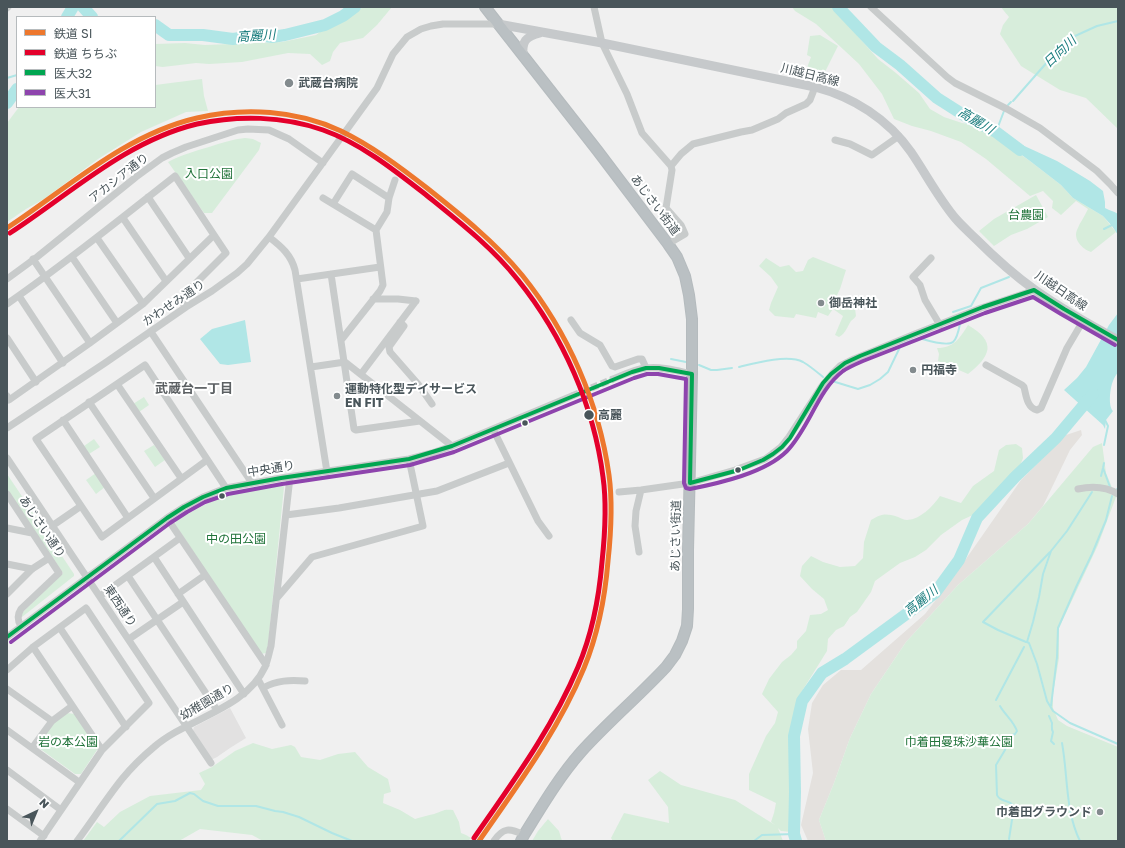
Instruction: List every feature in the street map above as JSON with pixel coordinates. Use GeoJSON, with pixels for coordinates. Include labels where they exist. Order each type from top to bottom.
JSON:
{"type":"FeatureCollection","features":[{"type":"Feature","properties":{"kind":"highway","name":"あじさい街道"},"geometry":{"type":"LineString","coordinates":[[485,7],[598,150],[668,244],[685,276],[692,319],[688,609],[682,641],[666,667],[592,740],[568,768],[549,794],[522,838]]}},
{"type":"Feature","properties":{"kind":"main road","name":"川越日高線"},"geometry":{"type":"LineString","coordinates":[[498,24],[602,43],[815,87],[846,97],[884,122],[899,136],[956,220],[989,252],[1034,290],[1083,321],[1118,340]]}},
{"type":"Feature","properties":{"kind":"main road"},"geometry":{"type":"LineString","coordinates":[[523,56],[526,39],[532,35],[543,32]]}},
{"type":"Feature","properties":{"kind":"street"},"geometry":{"type":"LineString","coordinates":[[594,7],[602,43],[627,94],[642,133],[671,166],[672,170],[666,208],[681,225],[685,234],[668,244]]}},
{"type":"Feature","properties":{"kind":"street"},"geometry":{"type":"LineString","coordinates":[[871,7],[947,78],[1040,128],[1097,172],[1118,193]]}},
{"type":"Feature","properties":{"kind":"street","name":"かわせみ通り"},"geometry":{"type":"LineString","coordinates":[[7,428],[237,273],[253,257],[269,237],[323,163],[377,88],[393,54],[407,37],[422,29],[443,24],[498,24]]}},
{"type":"Feature","properties":{"kind":"street"},"geometry":{"type":"LineString","coordinates":[[671,166],[692,144],[752,130],[778,120],[786,113],[806,104],[810,100],[815,87]]}},
{"type":"Feature","properties":{"kind":"street","name":"アカシア通り"},"geometry":{"type":"LineString","coordinates":[[7,279],[136,177],[162,158],[186,147],[230,132],[248,129],[269,130],[289,139],[323,163]]}},
{"type":"Feature","properties":{"kind":"street"},"geometry":{"type":"LineString","coordinates":[[835,140],[850,144],[872,155],[899,136]]}},
{"type":"Feature","properties":{"kind":"street"},"geometry":{"type":"LineString","coordinates":[[333,204],[352,174],[389,198]]}},
{"type":"Feature","properties":{"kind":"street"},"geometry":{"type":"LineString","coordinates":[[7,304],[46,278],[175,176],[226,253],[182,297],[182,303],[186,307]]}},
{"type":"Feature","properties":{"kind":"street"},"geometry":{"type":"LineString","coordinates":[[342,339],[380,291],[383,285],[376,230],[387,212],[389,198],[396,180]]}},
{"type":"Feature","properties":{"kind":"street"},"geometry":{"type":"LineString","coordinates":[[148,197],[189,258]]}},
{"type":"Feature","properties":{"kind":"street"},"geometry":{"type":"LineString","coordinates":[[323,198],[376,230]]}},
{"type":"Feature","properties":{"kind":"street"},"geometry":{"type":"LineString","coordinates":[[123,218],[166,281]]}},
{"type":"Feature","properties":{"kind":"street"},"geometry":{"type":"LineString","coordinates":[[7,396],[9,400],[36,382],[143,304],[214,234]]}},
{"type":"Feature","properties":{"kind":"street"},"geometry":{"type":"LineString","coordinates":[[269,237],[290,256],[293,262],[297,279],[327,472]]}},
{"type":"Feature","properties":{"kind":"street"},"geometry":{"type":"LineString","coordinates":[[97,238],[143,304]]}},
{"type":"Feature","properties":{"kind":"street"},"geometry":{"type":"LineString","coordinates":[[72,257],[117,323]]}},
{"type":"Feature","properties":{"kind":"street"},"geometry":{"type":"LineString","coordinates":[[931,258],[913,277],[920,285],[925,300],[940,325]]}},
{"type":"Feature","properties":{"kind":"street"},"geometry":{"type":"LineString","coordinates":[[33,259],[90,343]]}},
{"type":"Feature","properties":{"kind":"street"},"geometry":{"type":"LineString","coordinates":[[297,279],[380,266]]}},
{"type":"Feature","properties":{"kind":"street"},"geometry":{"type":"LineString","coordinates":[[331,274],[342,339],[354,429],[356,430],[420,421]]}},
{"type":"Feature","properties":{"kind":"street"},"geometry":{"type":"LineString","coordinates":[[619,492],[690,483],[750,466],[772,454],[781,447],[789,438],[822,386],[840,366],[882,347],[981,308],[1034,290]]}},
{"type":"Feature","properties":{"kind":"street"},"geometry":{"type":"LineString","coordinates":[[19,296],[63,362]]}},
{"type":"Feature","properties":{"kind":"street"},"geometry":{"type":"LineString","coordinates":[[361,374],[416,301],[373,299]]}},
{"type":"Feature","properties":{"kind":"street"},"geometry":{"type":"LineString","coordinates":[[571,320],[580,333],[600,345],[612,366],[642,359],[646,368]]}},
{"type":"Feature","properties":{"kind":"street"},"geometry":{"type":"LineString","coordinates":[[986,365],[1022,385],[1024,387],[1029,406],[1033,410],[1037,410],[1041,408],[1067,348],[1083,321]]}},
{"type":"Feature","properties":{"kind":"street"},"geometry":{"type":"LineString","coordinates":[[400,322],[404,326],[389,347],[390,352],[418,384],[432,404]]}},
{"type":"Feature","properties":{"kind":"street"},"geometry":{"type":"LineString","coordinates":[[151,332],[252,483]]}},
{"type":"Feature","properties":{"kind":"street"},"geometry":{"type":"LineString","coordinates":[[7,338],[36,382]]}},
{"type":"Feature","properties":{"kind":"street"},"geometry":{"type":"LineString","coordinates":[[311,367],[345,362],[452,446]]}},
{"type":"Feature","properties":{"kind":"street"},"geometry":{"type":"LineString","coordinates":[[207,460],[102,537],[36,439],[89,402],[145,366],[226,488]]}},
{"type":"Feature","properties":{"kind":"street"},"geometry":{"type":"LineString","coordinates":[[613,379],[646,368],[664,369],[692,374]]}},
{"type":"Feature","properties":{"kind":"street"},"geometry":{"type":"LineString","coordinates":[[116,384],[181,478]]}},
{"type":"Feature","properties":{"kind":"street","name":"中央通り"},"geometry":{"type":"LineString","coordinates":[[7,637],[167,518],[184,507],[226,488],[409,459],[452,446],[572,396]]}},
{"type":"Feature","properties":{"kind":"street"},"geometry":{"type":"LineString","coordinates":[[89,402],[154,498]]}},
{"type":"Feature","properties":{"kind":"street"},"geometry":{"type":"LineString","coordinates":[[64,420],[128,518]]}},
{"type":"Feature","properties":{"kind":"street"},"geometry":{"type":"LineString","coordinates":[[493,429],[538,522],[548,536]]}},
{"type":"Feature","properties":{"kind":"street","name":"東西通り"},"geometry":{"type":"LineString","coordinates":[[7,458],[211,763]]}},
{"type":"Feature","properties":{"kind":"street"},"geometry":{"type":"LineString","coordinates":[[277,598],[312,557],[423,526],[409,459]]}},
{"type":"Feature","properties":{"kind":"street"},"geometry":{"type":"LineString","coordinates":[[286,515],[339,508],[437,491],[509,462]]}},
{"type":"Feature","properties":{"kind":"street","name":"幼稚園通り"},"geometry":{"type":"LineString","coordinates":[[77,841],[121,780],[138,761],[171,735],[244,694],[258,679],[266,665],[271,646],[290,477]]}},
{"type":"Feature","properties":{"kind":"street"},"geometry":{"type":"LineString","coordinates":[[1078,489],[1100,487],[1118,494]]}},
{"type":"Feature","properties":{"kind":"street"},"geometry":{"type":"LineString","coordinates":[[639,552],[635,526],[636,511],[641,490]]}},
{"type":"Feature","properties":{"kind":"street","name":"あじさい通り"},"geometry":{"type":"LineString","coordinates":[[7,494],[59,573],[21,609],[18,619],[21,626]]}},
{"type":"Feature","properties":{"kind":"street"},"geometry":{"type":"LineString","coordinates":[[52,526],[81,506]]}},
{"type":"Feature","properties":{"kind":"street"},"geometry":{"type":"LineString","coordinates":[[167,518],[266,665]]}},
{"type":"Feature","properties":{"kind":"street"},"geometry":{"type":"LineString","coordinates":[[7,528],[32,533]]}},
{"type":"Feature","properties":{"kind":"street"},"geometry":{"type":"LineString","coordinates":[[100,596],[180,538]]}},
{"type":"Feature","properties":{"kind":"street"},"geometry":{"type":"LineString","coordinates":[[154,557],[244,694]]}},
{"type":"Feature","properties":{"kind":"street"},"geometry":{"type":"LineString","coordinates":[[7,594],[32,568],[49,558]]}},
{"type":"Feature","properties":{"kind":"street"},"geometry":{"type":"LineString","coordinates":[[7,564],[32,568]]}},
{"type":"Feature","properties":{"kind":"street"},"geometry":{"type":"LineString","coordinates":[[178,594],[205,575]]}},
{"type":"Feature","properties":{"kind":"street"},"geometry":{"type":"LineString","coordinates":[[128,576],[217,710]]}},
{"type":"Feature","properties":{"kind":"street"},"geometry":{"type":"LineString","coordinates":[[129,639],[183,602]]}},
{"type":"Feature","properties":{"kind":"street"},"geometry":{"type":"LineString","coordinates":[[7,670],[33,647],[86,608],[149,703],[102,750],[42,838],[7,809]]}},
{"type":"Feature","properties":{"kind":"street"},"geometry":{"type":"LineString","coordinates":[[60,628],[126,727]]}},
{"type":"Feature","properties":{"kind":"street"},"geometry":{"type":"LineString","coordinates":[[33,647],[102,750]]}},
{"type":"Feature","properties":{"kind":"street"},"geometry":{"type":"LineString","coordinates":[[258,679],[282,725]]}},
{"type":"Feature","properties":{"kind":"street"},"geometry":{"type":"LineString","coordinates":[[263,688],[270,684],[284,680],[305,681]]}},
{"type":"Feature","properties":{"kind":"street"},"geometry":{"type":"LineString","coordinates":[[7,689],[52,721]]}},
{"type":"Feature","properties":{"kind":"street"},"geometry":{"type":"LineString","coordinates":[[32,748],[52,721],[72,706]]}},
{"type":"Feature","properties":{"kind":"street"},"geometry":{"type":"LineString","coordinates":[[7,730],[80,782]]}},
{"type":"Feature","properties":{"kind":"street"},"geometry":{"type":"LineString","coordinates":[[7,770],[61,810]]}},
{"type":"Feature","properties":{"kind":"street"},"geometry":{"type":"LineString","coordinates":[[494,841],[501,832],[506,830],[515,831],[522,838]]}},
{"type":"Feature","properties":{"kind":"shaded area"},"geometry":{"type":"Polygon","coordinates":[[[1081,430],[1082,435],[1070,450],[1043,506],[1028,524],[958,585],[906,642],[871,694],[850,738],[819,820],[826,841],[808,841],[801,825],[813,773],[808,729],[812,703],[823,685],[841,670],[861,670],[925,614],[952,579],[1021,480],[1066,435],[1081,430]]]}},
{"type":"Feature","properties":{"kind":"shaded area"},"geometry":{"type":"Polygon","coordinates":[[[230,708],[246,738],[211,760],[193,730],[194,727],[230,708]]]}},
{"type":"Feature","properties":{"kind":"green space"},"geometry":{"type":"Polygon","coordinates":[[[363,7],[392,7],[377,25],[363,38],[340,43],[333,52],[330,61],[322,65],[310,54],[288,53],[242,62],[209,64],[196,63],[163,67],[156,66],[156,44],[185,43],[205,45],[282,42],[316,35],[330,24],[352,15],[363,7]]]}},
{"type":"Feature","properties":{"kind":"green space"},"geometry":{"type":"Polygon","coordinates":[[[792,7],[832,7],[878,59],[919,93],[930,109],[944,117],[962,123],[979,126],[1030,161],[1061,185],[1073,198],[1103,216],[1116,232],[1091,252],[1088,251],[1077,240],[1076,233],[1088,209],[1076,201],[1061,215],[1052,208],[1053,201],[1043,191],[1030,196],[986,159],[961,142],[894,119],[882,94],[859,64],[816,24],[795,11],[792,7]]]}},
{"type":"Feature","properties":{"kind":"green space"},"geometry":{"type":"Polygon","coordinates":[[[1001,7],[1118,7],[1118,129],[1086,98],[1060,90],[1021,66],[1000,34],[1003,25],[1009,17],[1001,7]]]}},
{"type":"Feature","properties":{"kind":"green space"},"geometry":{"type":"Polygon","coordinates":[[[820,35],[838,46],[821,80],[805,73],[811,57],[807,55],[810,36],[820,35]]]}},
{"type":"Feature","properties":{"kind":"green space"},"geometry":{"type":"Polygon","coordinates":[[[202,79],[208,111],[186,112],[141,132],[98,159],[44,199],[7,222],[7,123],[18,108],[156,108],[156,85],[202,79]]]}},
{"type":"Feature","properties":{"kind":"green space","name":"入口公園"},"geometry":{"type":"Polygon","coordinates":[[[245,138],[253,139],[261,143],[259,150],[212,213],[204,213],[168,162],[178,157],[227,141],[245,138]]]}},
{"type":"Feature","properties":{"kind":"green space","name":"台農園"},"geometry":{"type":"Polygon","coordinates":[[[1036,195],[1048,217],[1027,229],[1011,235],[994,246],[979,231],[994,219],[1036,195]]]}},
{"type":"Feature","properties":{"kind":"green space"},"geometry":{"type":"Polygon","coordinates":[[[813,257],[846,270],[837,295],[855,308],[856,316],[851,321],[845,332],[839,337],[835,335],[843,316],[833,309],[828,316],[818,312],[816,318],[796,314],[794,318],[775,316],[769,310],[778,287],[771,277],[759,266],[766,258],[780,267],[789,265],[796,272],[803,271],[808,260],[813,257]]]}},
{"type":"Feature","properties":{"kind":"green space"},"geometry":{"type":"Polygon","coordinates":[[[968,325],[983,337],[987,343],[988,349],[982,361],[968,374],[938,361],[939,354],[937,348],[943,348],[952,344],[959,338],[968,325]]]}},
{"type":"Feature","properties":{"kind":"green space"},"geometry":{"type":"Polygon","coordinates":[[[144,397],[149,405],[139,412],[133,404],[144,397]]]}},
{"type":"Feature","properties":{"kind":"green space"},"geometry":{"type":"Polygon","coordinates":[[[94,439],[100,447],[89,454],[84,446],[94,439]]]}},
{"type":"Feature","properties":{"kind":"green space","name":"巾着田曼珠沙華公園"},"geometry":{"type":"Polygon","coordinates":[[[1102,443],[1106,473],[1116,497],[1098,545],[1059,628],[1059,658],[1053,694],[1053,708],[1058,720],[1067,726],[1118,747],[1118,841],[826,841],[819,820],[850,738],[871,694],[906,642],[958,585],[1028,524],[1093,447],[1102,443]]]}},
{"type":"Feature","properties":{"kind":"green space"},"geometry":{"type":"Polygon","coordinates":[[[1016,444],[1022,448],[1023,458],[1018,471],[1011,475],[975,514],[962,520],[941,535],[926,550],[915,557],[900,563],[875,581],[871,592],[857,612],[850,617],[844,626],[836,630],[828,639],[827,651],[799,696],[792,729],[791,832],[781,831],[778,828],[783,841],[613,841],[611,838],[624,813],[669,823],[668,807],[648,780],[660,771],[681,785],[735,800],[775,825],[771,822],[776,803],[749,790],[749,774],[766,736],[775,723],[778,712],[762,694],[769,679],[782,662],[797,648],[797,641],[806,631],[810,615],[821,614],[828,610],[824,599],[800,576],[802,566],[811,556],[823,562],[840,567],[855,566],[863,558],[864,542],[871,520],[881,515],[894,516],[906,520],[912,519],[926,512],[940,496],[961,503],[973,486],[994,471],[999,450],[1006,445],[1016,444]]]}},
{"type":"Feature","properties":{"kind":"green space"},"geometry":{"type":"Polygon","coordinates":[[[154,445],[165,460],[155,467],[144,451],[154,445]]]}},
{"type":"Feature","properties":{"kind":"green space"},"geometry":{"type":"Polygon","coordinates":[[[96,473],[105,487],[96,494],[86,480],[96,473]]]}},
{"type":"Feature","properties":{"kind":"green space"},"geometry":{"type":"Polygon","coordinates":[[[7,474],[74,574],[74,576],[22,617],[22,613],[63,573],[7,489],[7,474]]]}},
{"type":"Feature","properties":{"kind":"green space","name":"中の田公園"},"geometry":{"type":"Polygon","coordinates":[[[282,484],[284,487],[268,645],[266,653],[261,654],[175,524],[176,520],[212,501],[238,491],[282,484]]]}},
{"type":"Feature","properties":{"kind":"green space","name":"岩の本公園"},"geometry":{"type":"Polygon","coordinates":[[[67,713],[75,714],[97,746],[97,750],[81,774],[75,774],[39,748],[38,744],[52,724],[67,713]]]}},
{"type":"Feature","properties":{"kind":"green space"},"geometry":{"type":"Polygon","coordinates":[[[253,743],[272,749],[291,745],[295,747],[301,757],[320,760],[338,754],[355,752],[368,767],[388,779],[391,792],[384,794],[383,803],[400,810],[415,819],[445,810],[453,810],[459,822],[461,833],[471,838],[468,841],[263,841],[252,835],[200,829],[179,841],[83,841],[97,822],[104,827],[120,812],[150,796],[201,790],[205,784],[199,773],[212,767],[235,751],[253,743]]]}},
{"type":"Feature","properties":{"kind":"green space"},"geometry":{"type":"Polygon","coordinates":[[[548,819],[559,831],[562,841],[532,841],[538,831],[548,819]]]}},
{"type":"Feature","properties":{"kind":"water"},"geometry":{"type":"Polygon","coordinates":[[[1007,138],[1057,161],[1090,181],[1103,191],[1105,208],[1118,214],[1118,235],[1103,216],[1073,198],[1061,185],[1008,145],[1007,138]]]}},
{"type":"Feature","properties":{"kind":"water"},"geometry":{"type":"Polygon","coordinates":[[[1118,313],[1118,372],[1113,380],[1110,392],[1110,405],[1113,411],[1106,420],[1105,429],[1103,425],[1064,390],[1086,367],[1109,325],[1118,313]]]}},
{"type":"Feature","properties":{"kind":"water"},"geometry":{"type":"Polygon","coordinates":[[[245,320],[251,362],[228,365],[220,364],[200,339],[212,329],[245,320]]]}},
{"type":"Feature","properties":{"kind":"waterway","name":"高麗川"},"geometry":{"type":"LineString","coordinates":[[68,16],[73,7]]}},
{"type":"Feature","properties":{"kind":"waterway","name":"高麗川"},"geometry":{"type":"LineString","coordinates":[[83,7],[91,16]]}},
{"type":"Feature","properties":{"kind":"waterway","name":"高麗川"},"geometry":{"type":"LineString","coordinates":[[156,26],[169,35],[203,35],[233,39],[259,35],[272,37],[325,25],[343,16],[355,7]]}},
{"type":"Feature","properties":{"kind":"waterway","name":"高麗川"},"geometry":{"type":"LineString","coordinates":[[838,7],[876,47],[900,65],[937,98],[970,119],[996,132],[1020,150]]}},
{"type":"Feature","properties":{"kind":"waterway","name":"日向川"},"geometry":{"type":"LineString","coordinates":[[1013,101],[1049,60],[1075,36],[1097,26],[1118,21]]}},
{"type":"Feature","properties":{"kind":"waterway"},"geometry":{"type":"LineString","coordinates":[[7,78],[16,75]]}},
{"type":"Feature","properties":{"kind":"waterway","name":"高麗川"},"geometry":{"type":"LineString","coordinates":[[7,103],[16,90]]}},
{"type":"Feature","properties":{"kind":"waterway","name":"日向川"},"geometry":{"type":"LineString","coordinates":[[1008,105],[1011,102]]}},
{"type":"Feature","properties":{"kind":"waterway","name":"日向川"},"geometry":{"type":"LineString","coordinates":[[996,132],[1004,111]]}},
{"type":"Feature","properties":{"kind":"waterway"},"geometry":{"type":"LineString","coordinates":[[1104,229],[1112,225]]}},
{"type":"Feature","properties":{"kind":"waterway"},"geometry":{"type":"LineString","coordinates":[[953,312],[971,306],[981,288],[1009,277]]}},
{"type":"Feature","properties":{"kind":"waterway"},"geometry":{"type":"LineString","coordinates":[[919,338],[936,343],[946,344],[953,342],[957,336],[959,323]]}},
{"type":"Feature","properties":{"kind":"waterway"},"geometry":{"type":"LineString","coordinates":[[832,381],[858,389],[870,385],[888,372],[901,345],[913,340]]}},
{"type":"Feature","properties":{"kind":"waterway"},"geometry":{"type":"LineString","coordinates":[[671,359],[686,362]]}},
{"type":"Feature","properties":{"kind":"waterway"},"geometry":{"type":"LineString","coordinates":[[739,367],[771,360],[789,359],[803,362],[823,377]]}},
{"type":"Feature","properties":{"kind":"waterway"},"geometry":{"type":"LineString","coordinates":[[699,365],[711,370],[732,368]]}},
{"type":"Feature","properties":{"kind":"waterway","name":"高麗川"},"geometry":{"type":"LineString","coordinates":[[796,841],[794,834],[794,736],[802,701],[822,673],[845,659],[935,593],[959,560],[977,518],[1015,477],[1056,438],[1093,394]]}},
{"type":"Feature","properties":{"kind":"waterway"},"geometry":{"type":"LineString","coordinates":[[1104,445],[1108,426],[1105,420]]}},
{"type":"Feature","properties":{"kind":"waterway"},"geometry":{"type":"LineString","coordinates":[[1101,476],[1104,463]]}},
{"type":"Feature","properties":{"kind":"waterway"},"geometry":{"type":"LineString","coordinates":[[1103,468],[1110,487]]}},
{"type":"Feature","properties":{"kind":"waterway"},"geometry":{"type":"LineString","coordinates":[[1092,492],[1067,531],[1051,551],[1043,574],[1039,597],[1027,642],[1029,643],[1037,664],[1047,701],[1053,711],[1070,723],[1118,744]]}},
{"type":"Feature","properties":{"kind":"waterway"},"geometry":{"type":"LineString","coordinates":[[1051,706],[1057,657],[1058,628],[1106,520],[1112,496]]}},
{"type":"Feature","properties":{"kind":"waterway"},"geometry":{"type":"LineString","coordinates":[[1026,642],[983,622],[1050,552]]}},
{"type":"Feature","properties":{"kind":"waterway"},"geometry":{"type":"LineString","coordinates":[[996,700],[1024,647]]}},
{"type":"Feature","properties":{"kind":"waterway"},"geometry":{"type":"LineString","coordinates":[[1000,706],[1017,731],[1015,734],[1007,738],[1005,750],[996,765],[997,795],[1000,799],[1010,803],[1014,807],[1009,839]]}},
{"type":"Feature","properties":{"kind":"waterway"},"geometry":{"type":"LineString","coordinates":[[1049,716],[1052,723],[1053,732],[1051,741],[1054,744]]}},
{"type":"Feature","properties":{"kind":"waterway"},"geometry":{"type":"LineString","coordinates":[[1062,743],[1069,805],[1075,829],[1080,841]]}},
{"type":"Feature","properties":{"kind":"waterway"},"geometry":{"type":"LineString","coordinates":[[119,841],[157,804],[175,801],[190,793],[194,794],[203,801],[218,806],[256,806],[283,812],[299,817],[352,841]]}},
{"type":"Feature","properties":{"kind":"waterway"},"geometry":{"type":"LineString","coordinates":[[754,841],[762,835],[794,834]]}},
{"type":"Feature","properties":{"kind":"tunnel"},"geometry":{"type":"LineString","coordinates":[[572,396],[613,379]]}},
{"type":"Feature","properties":{"kind":"rail line","name":"SI"},"geometry":{"type":"LineString","coordinates":[[7,228],[98,164],[145,137],[170,126],[197,118],[233,112],[270,112],[324,124],[341,131],[375,150],[417,180],[489,240],[512,263],[539,297],[554,320],[579,369],[598,421],[610,486],[611,518],[607,575],[600,616],[593,642],[574,691],[536,758],[479,841]]}},
{"type":"Feature","properties":{"kind":"rail line","name":"ちちぶ"},"geometry":{"type":"LineString","coordinates":[[10,233],[99,170],[146,143],[171,132],[197,124],[228,119],[260,118],[308,125],[337,135],[363,149],[401,175],[474,234],[497,256],[518,280],[549,324],[574,373],[584,398],[599,450],[603,477],[605,509],[604,541],[601,575],[594,616],[583,654],[568,690],[544,734],[474,838]]}},
{"type":"Feature","properties":{"kind":"transit line","name":"医大32"},"geometry":{"type":"LineString","coordinates":[[7,637],[167,518],[203,497],[226,488],[281,478],[409,459],[452,446],[632,372],[646,368],[659,368],[692,374],[690,483],[739,470],[773,454],[790,438],[823,383],[831,374],[845,363],[983,307],[1034,290],[1118,340]]}},
{"type":"Feature","properties":{"kind":"transit line","name":"医大31"},"geometry":{"type":"LineString","coordinates":[[11,642],[170,523],[205,502],[228,494],[282,484],[410,465],[454,452],[647,374],[658,374],[686,379],[684,483],[686,488],[690,489],[715,484],[742,476],[778,459],[795,441],[820,399],[834,379],[843,371],[863,361],[985,313],[1033,297],[1115,345]]}},
{"type":"Feature","properties":{"kind":"place","name":"武蔵台病院"},"geometry":{"type":"Point","coordinates":[289,83]}},
{"type":"Feature","properties":{"kind":"place","name":"御岳神社"},"geometry":{"type":"Point","coordinates":[821,303]}},
{"type":"Feature","properties":{"kind":"place","name":"円福寺"},"geometry":{"type":"Point","coordinates":[913,370]}},
{"type":"Feature","properties":{"kind":"place","name":"運動特化型デイサービス EN FIT"},"geometry":{"type":"Point","coordinates":[337,396]}},
{"type":"Feature","properties":{"kind":"place","name":"高麗"},"geometry":{"type":"Point","coordinates":[589,415]}},
{"type":"Feature","properties":{"kind":"place","name":"巾着田グラウンド"},"geometry":{"type":"Point","coordinates":[1100,812]}},
{"type":"Feature","properties":{"kind":"district","name":"武蔵台一丁目"},"geometry":{"type":"Point","coordinates":[194,389]}}]}
